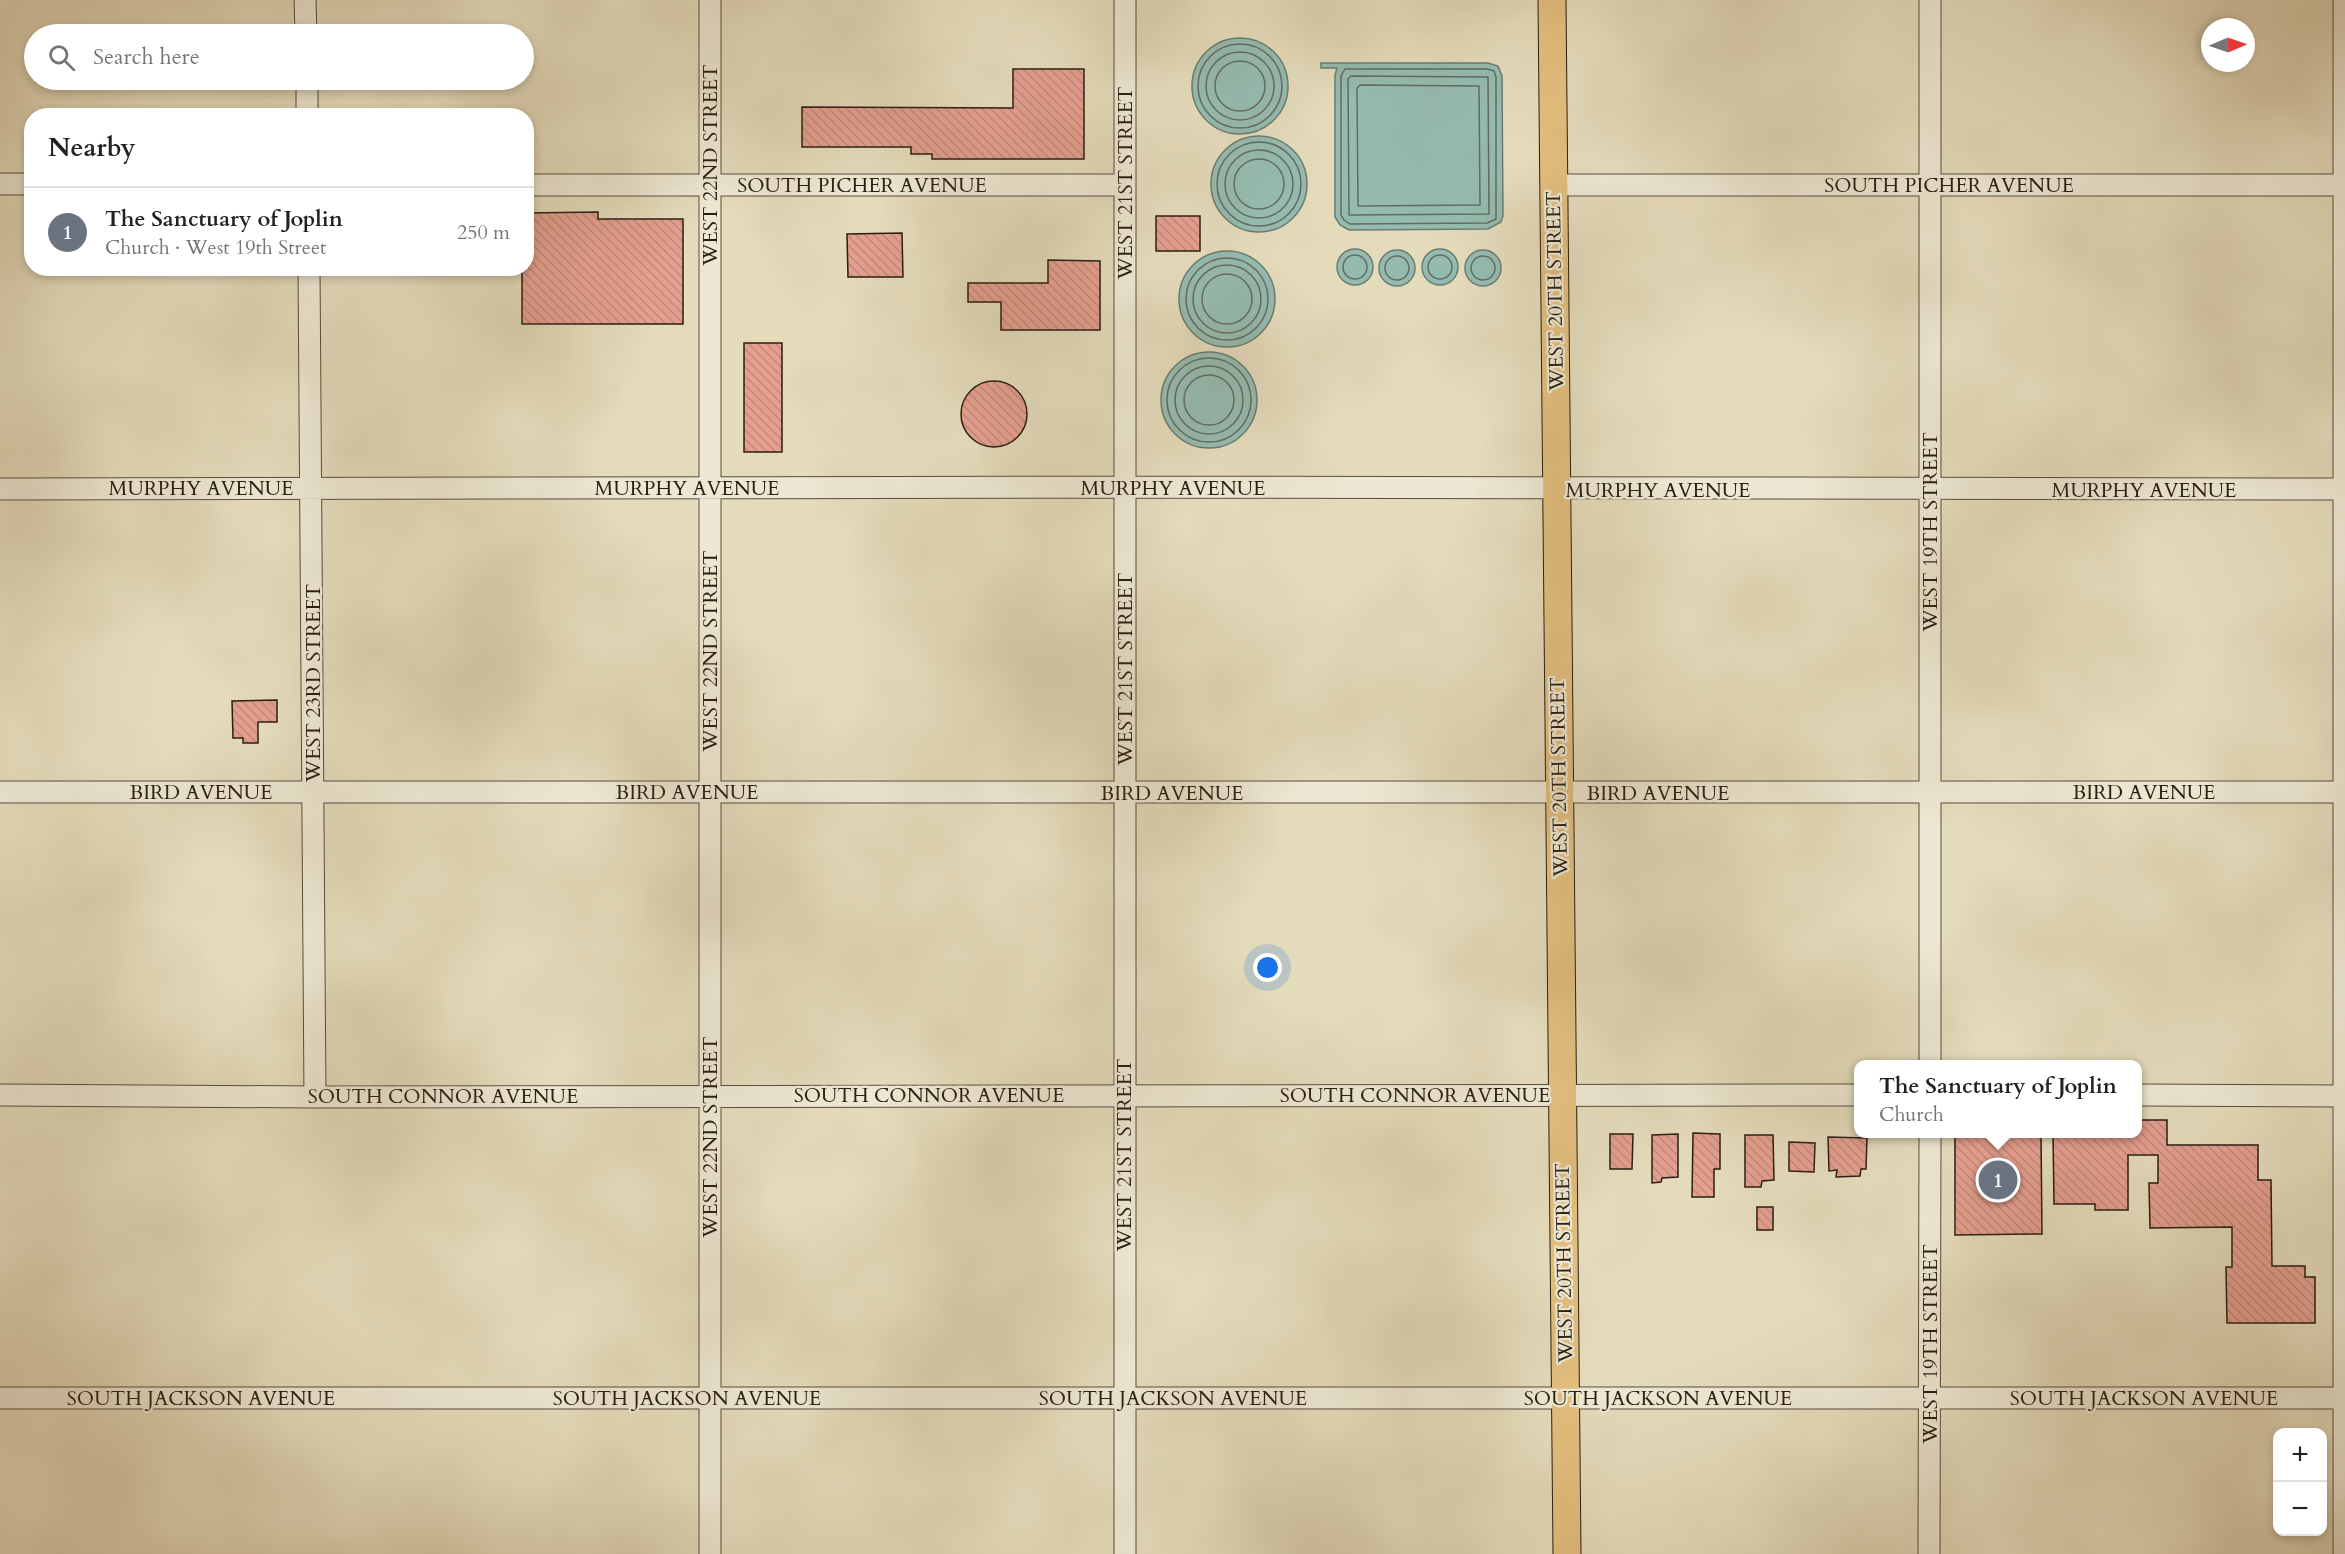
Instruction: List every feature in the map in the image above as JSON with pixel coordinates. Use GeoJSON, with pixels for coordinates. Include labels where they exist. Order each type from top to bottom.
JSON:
{"type":"FeatureCollection","features":[{"type":"Feature","properties":{"kind":"main road","name":"WEST 20TH STREET"},"geometry":{"type":"LineString","coordinates":[[1552,0],[1567,1554]]}},
{"type":"Feature","properties":{"kind":"street"},"geometry":{"type":"LineString","coordinates":[[305,0],[306,24]]}},
{"type":"Feature","properties":{"kind":"street","name":"WEST 22ND STREET"},"geometry":{"type":"LineString","coordinates":[[710,0],[710,1554]]}},
{"type":"Feature","properties":{"kind":"street","name":"WEST 21ST STREET"},"geometry":{"type":"LineString","coordinates":[[1125,0],[1125,1554]]}},
{"type":"Feature","properties":{"kind":"street","name":"WEST 19TH STREET"},"geometry":{"type":"LineString","coordinates":[[1930,0],[1930,1060]]}},
{"type":"Feature","properties":{"kind":"street"},"geometry":{"type":"LineString","coordinates":[[2344,0],[2344,1554]]}},
{"type":"Feature","properties":{"kind":"street"},"geometry":{"type":"LineString","coordinates":[[307,90],[307,108]]}},
{"type":"Feature","properties":{"kind":"street"},"geometry":{"type":"LineString","coordinates":[[0,184],[24,184]]}},
{"type":"Feature","properties":{"kind":"street","name":"SOUTH PICHER AVENUE"},"geometry":{"type":"LineString","coordinates":[[534,185],[1125,184]]}},
{"type":"Feature","properties":{"kind":"street","name":"SOUTH PICHER AVENUE"},"geometry":{"type":"LineString","coordinates":[[1553,185],[2345,185]]}},
{"type":"Feature","properties":{"kind":"street","name":"WEST 23RD STREET"},"geometry":{"type":"LineString","coordinates":[[309,276],[315,1097]]}},
{"type":"Feature","properties":{"kind":"street","name":"MURPHY AVENUE"},"geometry":{"type":"LineString","coordinates":[[0,489],[1126,487],[2344,489]]}},
{"type":"Feature","properties":{"kind":"street","name":"BIRD AVENUE"},"geometry":{"type":"LineString","coordinates":[[0,792],[2344,792]]}},
{"type":"Feature","properties":{"kind":"street","name":"SOUTH CONNOR AVENUE"},"geometry":{"type":"LineString","coordinates":[[0,1095],[315,1097],[1124,1094],[1854,1095]]}},
{"type":"Feature","properties":{"kind":"street"},"geometry":{"type":"LineString","coordinates":[[2142,1095],[2344,1096]]}},
{"type":"Feature","properties":{"kind":"street","name":"WEST 19TH STREET"},"geometry":{"type":"LineString","coordinates":[[1929,1554],[1930,1138]]}},
{"type":"Feature","properties":{"kind":"street","name":"SOUTH JACKSON AVENUE"},"geometry":{"type":"LineString","coordinates":[[0,1398],[2345,1398]]}},
{"type":"Feature","properties":{"kind":"water"},"geometry":{"type":"Polygon","coordinates":[[[1240,38],[1258,42],[1274,52],[1284,68],[1288,86],[1284,104],[1274,120],[1258,130],[1240,134],[1222,130],[1206,120],[1196,104],[1192,86],[1196,68],[1206,52],[1222,42],[1240,38]]]}},
{"type":"Feature","properties":{"kind":"water"},"geometry":{"type":"Polygon","coordinates":[[[1321,63],[1488,63],[1498,66],[1502,76],[1503,216],[1501,222],[1488,229],[1349,230],[1340,225],[1335,217],[1335,75],[1337,68],[1321,68],[1321,63]]]}},
{"type":"Feature","properties":{"kind":"water"},"geometry":{"type":"Polygon","coordinates":[[[1259,136],[1277,140],[1293,150],[1303,166],[1307,184],[1303,202],[1293,218],[1277,228],[1259,232],[1241,228],[1225,218],[1215,202],[1211,184],[1215,166],[1225,150],[1241,140],[1259,136]]]}},
{"type":"Feature","properties":{"kind":"water"},"geometry":{"type":"Polygon","coordinates":[[[1355,249],[1368,254],[1373,267],[1368,280],[1355,285],[1342,280],[1337,267],[1342,254],[1355,249]]]}},
{"type":"Feature","properties":{"kind":"water"},"geometry":{"type":"Polygon","coordinates":[[[1440,249],[1453,254],[1458,267],[1453,280],[1440,285],[1427,280],[1422,267],[1427,254],[1440,249]]]}},
{"type":"Feature","properties":{"kind":"water"},"geometry":{"type":"Polygon","coordinates":[[[1397,250],[1410,255],[1415,268],[1410,281],[1397,286],[1384,281],[1379,268],[1384,255],[1397,250]]]}},
{"type":"Feature","properties":{"kind":"water"},"geometry":{"type":"Polygon","coordinates":[[[1483,250],[1496,255],[1501,268],[1496,281],[1483,286],[1470,281],[1465,268],[1470,255],[1483,250]]]}},
{"type":"Feature","properties":{"kind":"water"},"geometry":{"type":"Polygon","coordinates":[[[1227,251],[1245,255],[1261,265],[1271,281],[1275,299],[1271,317],[1261,333],[1245,343],[1227,347],[1209,343],[1193,333],[1183,317],[1179,299],[1183,281],[1193,265],[1209,255],[1227,251]]]}},
{"type":"Feature","properties":{"kind":"water"},"geometry":{"type":"Polygon","coordinates":[[[1209,352],[1227,356],[1243,366],[1253,382],[1257,400],[1253,418],[1243,434],[1227,444],[1209,448],[1191,444],[1175,434],[1165,418],[1161,400],[1165,382],[1175,366],[1191,356],[1209,352]]]}},
{"type":"Feature","properties":{"kind":"building"},"geometry":{"type":"Polygon","coordinates":[[[1013,69],[1084,69],[1084,159],[932,159],[932,154],[911,154],[911,147],[802,147],[802,107],[1013,108],[1013,69]]]}},
{"type":"Feature","properties":{"kind":"building"},"geometry":{"type":"Polygon","coordinates":[[[598,212],[598,219],[683,219],[683,324],[522,324],[522,276],[534,276],[534,213],[598,212]]]}},
{"type":"Feature","properties":{"kind":"building"},"geometry":{"type":"Polygon","coordinates":[[[1156,216],[1200,216],[1200,251],[1156,251],[1156,216]]]}},
{"type":"Feature","properties":{"kind":"building"},"geometry":{"type":"Polygon","coordinates":[[[902,233],[903,277],[848,277],[847,234],[902,233]]]}},
{"type":"Feature","properties":{"kind":"building"},"geometry":{"type":"Polygon","coordinates":[[[1048,260],[1100,261],[1100,330],[1001,330],[1001,302],[968,302],[968,283],[1048,283],[1048,260]]]}},
{"type":"Feature","properties":{"kind":"building"},"geometry":{"type":"Polygon","coordinates":[[[744,343],[782,343],[782,452],[744,452],[744,343]]]}},
{"type":"Feature","properties":{"kind":"building"},"geometry":{"type":"Polygon","coordinates":[[[994,381],[1007,384],[1017,391],[1024,401],[1027,414],[1024,427],[1017,437],[1007,444],[994,447],[981,444],[971,437],[964,427],[961,414],[964,401],[971,391],[981,384],[994,381]]]}},
{"type":"Feature","properties":{"kind":"building"},"geometry":{"type":"Polygon","coordinates":[[[277,700],[277,722],[258,722],[258,743],[243,743],[243,738],[233,738],[232,701],[277,700]]]}},
{"type":"Feature","properties":{"kind":"building"},"geometry":{"type":"Polygon","coordinates":[[[2142,1120],[2167,1120],[2167,1145],[2258,1145],[2258,1180],[2271,1180],[2272,1266],[2305,1266],[2305,1277],[2315,1277],[2315,1323],[2227,1323],[2226,1267],[2232,1267],[2232,1227],[2150,1228],[2149,1183],[2158,1183],[2158,1155],[2128,1155],[2128,1210],[2095,1210],[2095,1204],[2054,1204],[2053,1138],[2142,1138],[2142,1120]]]}},
{"type":"Feature","properties":{"kind":"building"},"geometry":{"type":"Polygon","coordinates":[[[1693,1133],[1720,1134],[1720,1169],[1714,1169],[1714,1197],[1692,1197],[1693,1133]]]}},
{"type":"Feature","properties":{"kind":"building"},"geometry":{"type":"Polygon","coordinates":[[[1610,1134],[1633,1134],[1632,1169],[1610,1169],[1610,1134]]]}},
{"type":"Feature","properties":{"kind":"building"},"geometry":{"type":"Polygon","coordinates":[[[1678,1134],[1678,1177],[1662,1178],[1661,1182],[1652,1183],[1652,1135],[1678,1134]]]}},
{"type":"Feature","properties":{"kind":"building"},"geometry":{"type":"Polygon","coordinates":[[[1745,1135],[1773,1135],[1774,1180],[1762,1181],[1761,1187],[1745,1187],[1745,1135]]]}},
{"type":"Feature","properties":{"kind":"building"},"geometry":{"type":"Polygon","coordinates":[[[1828,1137],[1867,1138],[1866,1169],[1861,1169],[1860,1176],[1836,1177],[1837,1170],[1829,1171],[1828,1137]]]}},
{"type":"Feature","properties":{"kind":"building"},"geometry":{"type":"Polygon","coordinates":[[[1955,1138],[2041,1138],[2042,1234],[1955,1235],[1955,1138]]]}},
{"type":"Feature","properties":{"kind":"building"},"geometry":{"type":"Polygon","coordinates":[[[1789,1142],[1815,1143],[1814,1172],[1789,1171],[1789,1142]]]}},
{"type":"Feature","properties":{"kind":"building"},"geometry":{"type":"Polygon","coordinates":[[[1757,1207],[1773,1207],[1773,1230],[1757,1230],[1757,1207]]]}},
{"type":"Feature","properties":{"kind":"place","name":"The Sanctuary of Joplin"},"geometry":{"type":"Point","coordinates":[1998,1180]}}]}
